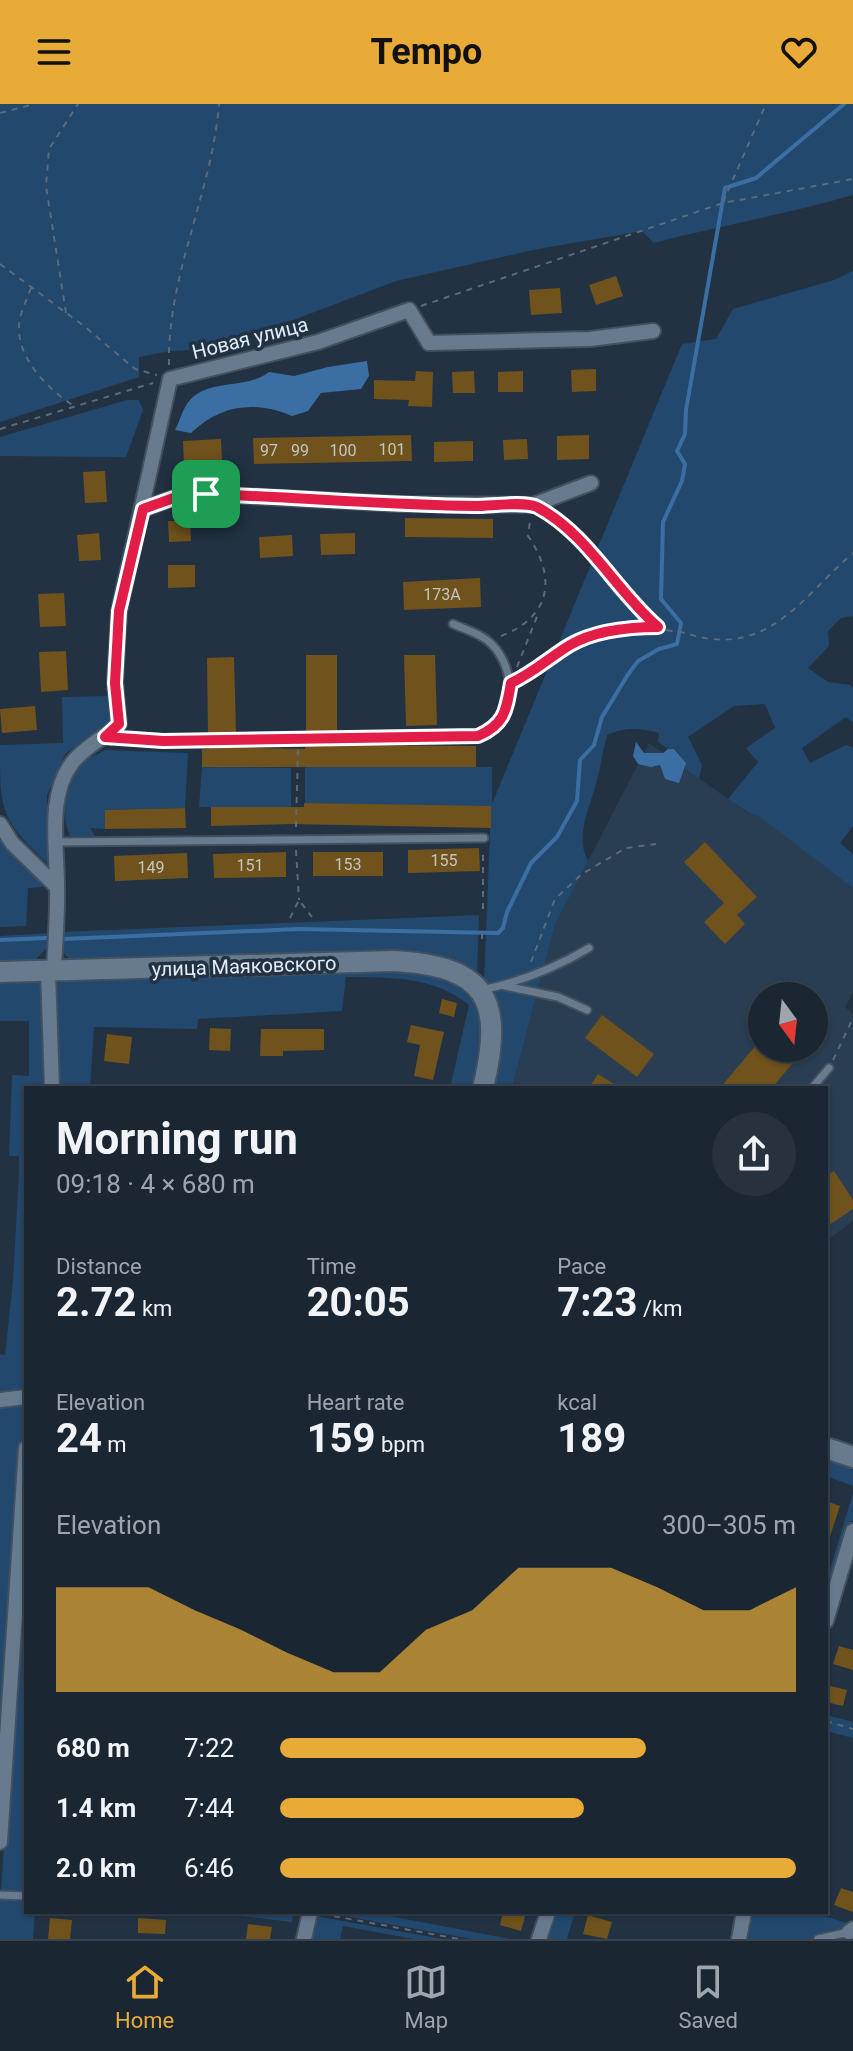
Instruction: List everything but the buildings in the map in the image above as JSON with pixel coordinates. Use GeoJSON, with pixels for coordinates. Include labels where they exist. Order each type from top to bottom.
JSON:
{"type":"FeatureCollection","features":[{"type":"Feature","properties":{"kind":"main road","name":"улица Маяковского"},"geometry":{"type":"LineString","coordinates":[[0,972],[393,961],[448,969],[465,977],[480,990]]}},
{"type":"Feature","properties":{"kind":"main road"},"geometry":{"type":"LineString","coordinates":[[480,990],[493,1029],[492,1051],[483,1086]]}},
{"type":"Feature","properties":{"kind":"main road"},"geometry":{"type":"LineString","coordinates":[[828,1449],[853,1457]]}},
{"type":"Feature","properties":{"kind":"street","name":"Новая улица"},"geometry":{"type":"LineString","coordinates":[[105,737],[119,724],[115,683],[119,611],[170,379],[318,342],[409,310]]}},
{"type":"Feature","properties":{"kind":"street"},"geometry":{"type":"LineString","coordinates":[[409,310],[429,343],[590,339],[653,331]]}},
{"type":"Feature","properties":{"kind":"street"},"geometry":{"type":"LineString","coordinates":[[143,509],[182,495],[206,494],[386,504],[533,505],[591,483]]}},
{"type":"Feature","properties":{"kind":"street"},"geometry":{"type":"LineString","coordinates":[[52,1086],[51,971],[57,887],[57,802],[69,767],[81,752],[105,737]]}},
{"type":"Feature","properties":{"kind":"street"},"geometry":{"type":"LineString","coordinates":[[0,824],[6,843],[57,887]]}},
{"type":"Feature","properties":{"kind":"street"},"geometry":{"type":"LineString","coordinates":[[0,1400],[24,1397]]}},
{"type":"Feature","properties":{"kind":"street"},"geometry":{"type":"LineString","coordinates":[[0,1842],[24,1478]]}},
{"type":"Feature","properties":{"kind":"street"},"geometry":{"type":"LineString","coordinates":[[828,1614],[853,1531]]}},
{"type":"Feature","properties":{"kind":"street"},"geometry":{"type":"LineString","coordinates":[[304,1939],[310,1914]]}},
{"type":"Feature","properties":{"kind":"street"},"geometry":{"type":"LineString","coordinates":[[539,1939],[547,1914]]}},
{"type":"Feature","properties":{"kind":"street"},"geometry":{"type":"LineString","coordinates":[[739,1939],[744,1914]]}},
{"type":"Feature","properties":{"kind":"lane"},"geometry":{"type":"LineString","coordinates":[[105,737],[163,741],[478,736],[495,729],[506,711],[511,683],[504,664],[488,641],[453,624]]}},
{"type":"Feature","properties":{"kind":"lane"},"geometry":{"type":"LineString","coordinates":[[55,842],[484,838]]}},
{"type":"Feature","properties":{"kind":"lane"},"geometry":{"type":"LineString","coordinates":[[480,990],[561,965],[589,948]]}},
{"type":"Feature","properties":{"kind":"lane"},"geometry":{"type":"LineString","coordinates":[[503,985],[558,997],[587,1010]]}},
{"type":"Feature","properties":{"kind":"lane"},"geometry":{"type":"LineString","coordinates":[[814,1086],[829,1068]]}},
{"type":"Feature","properties":{"kind":"lane"},"geometry":{"type":"LineString","coordinates":[[0,1895],[24,1896]]}},
{"type":"Feature","properties":{"kind":"lane"},"geometry":{"type":"LineString","coordinates":[[818,1939],[851,1930]]}},
{"type":"Feature","properties":{"kind":"path"},"geometry":{"type":"LineString","coordinates":[[0,113],[35,104]]}},
{"type":"Feature","properties":{"kind":"path"},"geometry":{"type":"LineString","coordinates":[[66,313],[46,186],[49,149],[78,104]]}},
{"type":"Feature","properties":{"kind":"path"},"geometry":{"type":"LineString","coordinates":[[170,379],[169,343],[175,299],[206,183],[219,104]]}},
{"type":"Feature","properties":{"kind":"path"},"geometry":{"type":"LineString","coordinates":[[723,203],[766,104]]}},
{"type":"Feature","properties":{"kind":"path"},"geometry":{"type":"LineString","coordinates":[[409,310],[723,203],[853,179]]}},
{"type":"Feature","properties":{"kind":"path"},"geometry":{"type":"LineString","coordinates":[[0,264],[135,369],[170,379]]}},
{"type":"Feature","properties":{"kind":"path"},"geometry":{"type":"LineString","coordinates":[[31,287],[19,323],[21,348],[55,394],[75,406]]}},
{"type":"Feature","properties":{"kind":"path"},"geometry":{"type":"LineString","coordinates":[[0,429],[170,379]]}},
{"type":"Feature","properties":{"kind":"path"},"geometry":{"type":"LineString","coordinates":[[511,683],[540,611],[545,579],[541,555],[528,536],[533,505],[566,525],[630,602],[658,627]]}},
{"type":"Feature","properties":{"kind":"path"},"geometry":{"type":"LineString","coordinates":[[511,683],[531,674],[569,646],[586,638],[631,627],[658,627],[694,636],[741,640],[773,627],[853,554]]}},
{"type":"Feature","properties":{"kind":"path"},"geometry":{"type":"LineString","coordinates":[[488,641],[521,628],[540,611]]}},
{"type":"Feature","properties":{"kind":"path"},"geometry":{"type":"LineString","coordinates":[[298,739],[296,888],[299,900],[312,917]]}},
{"type":"Feature","properties":{"kind":"path"},"geometry":{"type":"LineString","coordinates":[[483,909],[484,838]]}},
{"type":"Feature","properties":{"kind":"path"},"geometry":{"type":"LineString","coordinates":[[527,975],[555,899],[582,874],[626,848],[656,844]]}},
{"type":"Feature","properties":{"kind":"path"},"geometry":{"type":"LineString","coordinates":[[290,918],[299,900]]}},
{"type":"Feature","properties":{"kind":"path"},"geometry":{"type":"LineString","coordinates":[[482,927],[482,939]]}},
{"type":"Feature","properties":{"kind":"path"},"geometry":{"type":"LineString","coordinates":[[829,1068],[853,1018]]}},
{"type":"Feature","properties":{"kind":"path"},"geometry":{"type":"LineString","coordinates":[[828,1722],[853,1729]]}},
{"type":"Feature","properties":{"kind":"path"},"geometry":{"type":"LineString","coordinates":[[321,1914],[459,1939]]}},
{"type":"Feature","properties":{"kind":"shaded area"},"geometry":{"type":"Polygon","coordinates":[[[0,104],[853,104],[853,195],[654,243],[642,231],[538,249],[396,281],[217,349],[170,351],[139,357],[139,377],[0,422],[0,104]]]}},
{"type":"Feature","properties":{"kind":"shaded area"},"geometry":{"type":"Polygon","coordinates":[[[853,271],[853,616],[841,618],[828,631],[829,646],[808,668],[828,682],[853,688],[853,722],[846,717],[802,748],[810,763],[846,745],[853,748],[853,826],[840,843],[853,854],[853,888],[757,815],[728,799],[758,762],[746,748],[775,728],[765,704],[734,706],[688,737],[702,765],[699,779],[684,768],[680,755],[674,749],[668,749],[658,742],[659,733],[632,729],[607,735],[583,831],[588,861],[555,925],[513,1086],[491,1086],[500,1035],[496,1011],[484,983],[491,807],[305,803],[305,767],[492,767],[492,804],[682,344],[716,339],[733,309],[834,280],[853,271]]]}},
{"type":"Feature","properties":{"kind":"shaded area"},"geometry":{"type":"Polygon","coordinates":[[[367,361],[369,376],[361,389],[321,393],[308,411],[292,416],[265,408],[238,408],[214,416],[191,433],[175,430],[188,403],[198,393],[208,389],[250,381],[269,372],[294,376],[367,361]]]}},
{"type":"Feature","properties":{"kind":"shaded area"},"geometry":{"type":"Polygon","coordinates":[[[127,400],[139,400],[143,410],[126,457],[0,456],[0,437],[127,400]]]}},
{"type":"Feature","properties":{"kind":"shaded area"},"geometry":{"type":"Polygon","coordinates":[[[110,696],[113,721],[65,754],[47,795],[48,864],[20,835],[6,812],[1,785],[0,745],[63,743],[62,697],[110,696]]]}},
{"type":"Feature","properties":{"kind":"shaded area"},"geometry":{"type":"Polygon","coordinates":[[[636,742],[644,753],[663,753],[674,749],[686,763],[679,783],[665,779],[660,765],[651,767],[638,764],[633,756],[636,742]]]}},
{"type":"Feature","properties":{"kind":"shaded area"},"geometry":{"type":"Polygon","coordinates":[[[649,743],[748,813],[757,814],[853,888],[853,992],[845,1007],[853,1014],[853,1221],[828,1240],[828,1086],[513,1086],[555,925],[649,743]]]}},
{"type":"Feature","properties":{"kind":"shaded area"},"geometry":{"type":"Polygon","coordinates":[[[105,750],[188,753],[185,808],[105,810],[105,829],[90,828],[95,836],[70,836],[65,808],[72,779],[85,761],[105,750]]]}},
{"type":"Feature","properties":{"kind":"shaded area"},"geometry":{"type":"Polygon","coordinates":[[[202,767],[291,768],[291,807],[199,807],[202,767]]]}},
{"type":"Feature","properties":{"kind":"shaded area"},"geometry":{"type":"Polygon","coordinates":[[[0,835],[42,880],[42,887],[28,888],[26,926],[0,927],[0,835]]]}},
{"type":"Feature","properties":{"kind":"shaded area"},"geometry":{"type":"Polygon","coordinates":[[[479,915],[477,977],[470,971],[72,962],[64,953],[62,932],[479,915]]]}},
{"type":"Feature","properties":{"kind":"shaded area"},"geometry":{"type":"Polygon","coordinates":[[[49,933],[49,946],[32,963],[0,964],[0,936],[49,933]]]}},
{"type":"Feature","properties":{"kind":"shaded area"},"geometry":{"type":"Polygon","coordinates":[[[390,968],[447,975],[475,994],[486,1029],[475,1086],[450,1086],[469,1005],[455,995],[426,983],[395,978],[346,977],[342,1011],[198,1019],[197,1029],[94,1027],[90,1086],[56,1086],[53,992],[58,983],[73,977],[390,968]]]}},
{"type":"Feature","properties":{"kind":"shaded area"},"geometry":{"type":"Polygon","coordinates":[[[35,977],[41,983],[47,1086],[24,1086],[24,1395],[0,1398],[0,1354],[5,1355],[13,1281],[19,1173],[19,1156],[9,1156],[12,1075],[29,1076],[29,1021],[0,1021],[0,978],[35,977]]]}},
{"type":"Feature","properties":{"kind":"shaded area"},"geometry":{"type":"Polygon","coordinates":[[[24,1401],[0,1790],[0,1403],[24,1401]]]}},
{"type":"Feature","properties":{"kind":"shaded area"},"geometry":{"type":"Polygon","coordinates":[[[828,1455],[853,1463],[853,1486],[828,1477],[828,1455]]]}},
{"type":"Feature","properties":{"kind":"shaded area"},"geometry":{"type":"Polygon","coordinates":[[[853,1493],[853,1519],[828,1601],[828,1576],[853,1493]]]}},
{"type":"Feature","properties":{"kind":"shaded area"},"geometry":{"type":"Polygon","coordinates":[[[24,1541],[24,1893],[1,1892],[24,1541]]]}},
{"type":"Feature","properties":{"kind":"shaded area"},"geometry":{"type":"Polygon","coordinates":[[[828,1716],[853,1722],[853,1738],[828,1732],[828,1716]]]}},
{"type":"Feature","properties":{"kind":"shaded area"},"geometry":{"type":"Polygon","coordinates":[[[0,1898],[24,1899],[24,1914],[35,1914],[33,1939],[0,1939],[0,1898]]]}},
{"type":"Feature","properties":{"kind":"shaded area"},"geometry":{"type":"Polygon","coordinates":[[[223,1914],[293,1914],[292,1922],[223,1914]]]}},
{"type":"Feature","properties":{"kind":"shaded area"},"geometry":{"type":"Polygon","coordinates":[[[333,1914],[379,1914],[510,1939],[472,1939],[333,1914]]]}},
{"type":"Feature","properties":{"kind":"shaded area"},"geometry":{"type":"Polygon","coordinates":[[[550,1914],[574,1914],[567,1939],[542,1939],[550,1914]]]}},
{"type":"Feature","properties":{"kind":"shaded area"},"geometry":{"type":"Polygon","coordinates":[[[748,1914],[818,1914],[850,1924],[853,1921],[853,1939],[743,1939],[748,1914]]]}},
{"type":"Feature","properties":{"kind":"shaded area"},"geometry":{"type":"Polygon","coordinates":[[[316,1916],[442,1939],[414,1939],[343,1926],[340,1939],[311,1939],[316,1916]]]}},
{"type":"Feature","properties":{"kind":"waterway"},"geometry":{"type":"LineString","coordinates":[[64,939],[298,929],[498,933],[503,928],[507,912],[531,863],[557,837],[577,801],[580,760],[594,745],[602,717],[627,676],[638,661],[659,649],[677,644],[681,623],[661,599],[663,522],[682,481],[685,464],[677,451],[685,434],[686,410],[725,188],[756,178],[844,104]]}},
{"type":"Feature","properties":{"kind":"waterway"},"geometry":{"type":"LineString","coordinates":[[0,940],[46,938]]}},
{"type":"Feature","properties":{"kind":"route"},"geometry":{"type":"LineString","coordinates":[[206,494],[400,504],[533,505],[566,525],[630,602],[658,627],[631,627],[586,638],[569,646],[531,674],[511,683],[506,711],[495,729],[478,736],[163,741],[105,737],[119,724],[115,683],[119,611],[143,509],[182,495],[206,494]]}}]}
